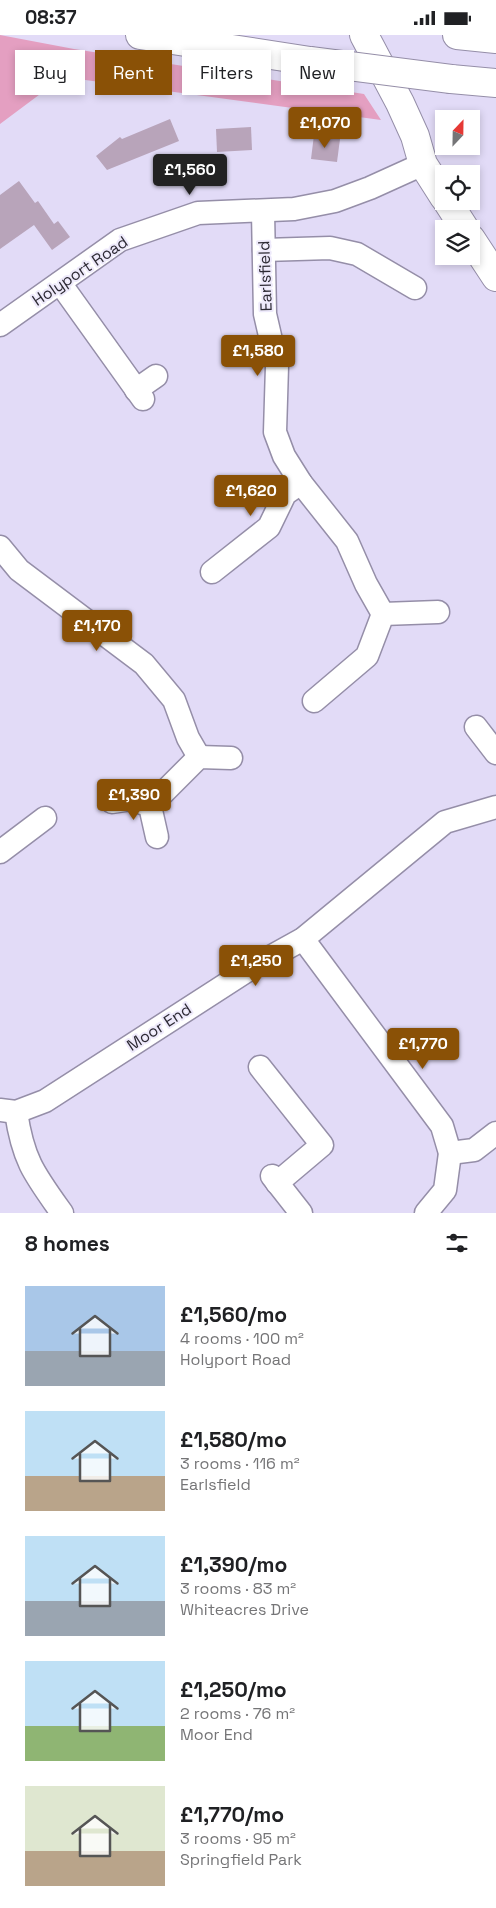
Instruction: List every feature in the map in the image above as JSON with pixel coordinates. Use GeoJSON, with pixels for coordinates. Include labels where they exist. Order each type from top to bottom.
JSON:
{"type":"FeatureCollection","features":[{"type":"Feature","properties":{"kind":"main road"},"geometry":{"type":"LineString","coordinates":[[140,35],[310,61],[496,83]]}},
{"type":"Feature","properties":{"kind":"main road"},"geometry":{"type":"LineString","coordinates":[[364,35],[400,103],[423,164],[435,183]]}},
{"type":"Feature","properties":{"kind":"main road"},"geometry":{"type":"LineString","coordinates":[[457,35],[496,39]]}},
{"type":"Feature","properties":{"kind":"main road"},"geometry":{"type":"LineString","coordinates":[[480,253],[496,277]]}},
{"type":"Feature","properties":{"kind":"street","name":"Holyport Road"},"geometry":{"type":"LineString","coordinates":[[0,325],[120,240],[198,213],[294,209],[336,201],[423,164]]}},
{"type":"Feature","properties":{"kind":"street","name":"Earlsfield"},"geometry":{"type":"LineString","coordinates":[[263,211],[265,314],[277,366],[275,432],[284,456],[301,483],[328,514],[347,541],[366,584],[383,614]]}},
{"type":"Feature","properties":{"kind":"street"},"geometry":{"type":"LineString","coordinates":[[264,250],[330,247],[357,254],[415,288]]}},
{"type":"Feature","properties":{"kind":"street"},"geometry":{"type":"LineString","coordinates":[[60,283],[140,394],[156,376]]}},
{"type":"Feature","properties":{"kind":"street"},"geometry":{"type":"LineString","coordinates":[[212,572],[269,527],[285,494],[301,483]]}},
{"type":"Feature","properties":{"kind":"street"},"geometry":{"type":"LineString","coordinates":[[0,547],[19,570],[144,664],[174,701],[188,738],[199,757]]}},
{"type":"Feature","properties":{"kind":"street"},"geometry":{"type":"LineString","coordinates":[[314,701],[367,656],[383,614],[438,612]]}},
{"type":"Feature","properties":{"kind":"street"},"geometry":{"type":"LineString","coordinates":[[476,727],[496,753]]}},
{"type":"Feature","properties":{"kind":"street"},"geometry":{"type":"LineString","coordinates":[[150,806],[199,757],[231,758]]}},
{"type":"Feature","properties":{"kind":"street"},"geometry":{"type":"LineString","coordinates":[[112,802],[132,799],[150,806]]}},
{"type":"Feature","properties":{"kind":"street"},"geometry":{"type":"LineString","coordinates":[[150,806],[156,837]]}},
{"type":"Feature","properties":{"kind":"street","name":"Moor End"},"geometry":{"type":"LineString","coordinates":[[8,1111],[45,1101],[256,965],[303,939],[331,904],[445,822],[496,807]]}},
{"type":"Feature","properties":{"kind":"street"},"geometry":{"type":"LineString","coordinates":[[0,852],[45,818]]}},
{"type":"Feature","properties":{"kind":"street"},"geometry":{"type":"LineString","coordinates":[[303,939],[442,1126],[450,1153],[445,1190],[426,1213]]}},
{"type":"Feature","properties":{"kind":"street"},"geometry":{"type":"LineString","coordinates":[[260,1067],[322,1145],[275,1179],[301,1213]]}},
{"type":"Feature","properties":{"kind":"street"},"geometry":{"type":"LineString","coordinates":[[8,1111],[33,1173],[62,1213]]}},
{"type":"Feature","properties":{"kind":"street"},"geometry":{"type":"LineString","coordinates":[[450,1153],[474,1150],[496,1133]]}},
{"type":"Feature","properties":{"kind":"shaded area"},"geometry":{"type":"Polygon","coordinates":[[[0,35],[80,50],[15,50],[15,95],[39,95],[0,124],[0,35]]]}},
{"type":"Feature","properties":{"kind":"shaded area"},"geometry":{"type":"Polygon","coordinates":[[[85,51],[95,52],[95,81],[85,80],[85,51]]]}},
{"type":"Feature","properties":{"kind":"shaded area"},"geometry":{"type":"Polygon","coordinates":[[[172,64],[182,66],[182,93],[172,92],[172,64]]]}},
{"type":"Feature","properties":{"kind":"shaded area"},"geometry":{"type":"Polygon","coordinates":[[[271,80],[281,81],[281,95],[354,95],[354,92],[364,94],[381,120],[196,95],[271,95],[271,80]]]}},
{"type":"Feature","properties":{"kind":"building"},"geometry":{"type":"Polygon","coordinates":[[[170,119],[179,141],[107,170],[96,156],[120,137],[122,139],[170,119]]]}},
{"type":"Feature","properties":{"kind":"building"},"geometry":{"type":"Polygon","coordinates":[[[251,127],[252,150],[217,152],[216,129],[251,127]]]}},
{"type":"Feature","properties":{"kind":"building"},"geometry":{"type":"Polygon","coordinates":[[[314,135],[340,139],[337,162],[311,159],[314,135]]]}},
{"type":"Feature","properties":{"kind":"building"},"geometry":{"type":"Polygon","coordinates":[[[19,181],[35,203],[38,201],[54,224],[58,221],[70,237],[52,250],[34,225],[0,249],[0,195],[19,181]]]}}]}
